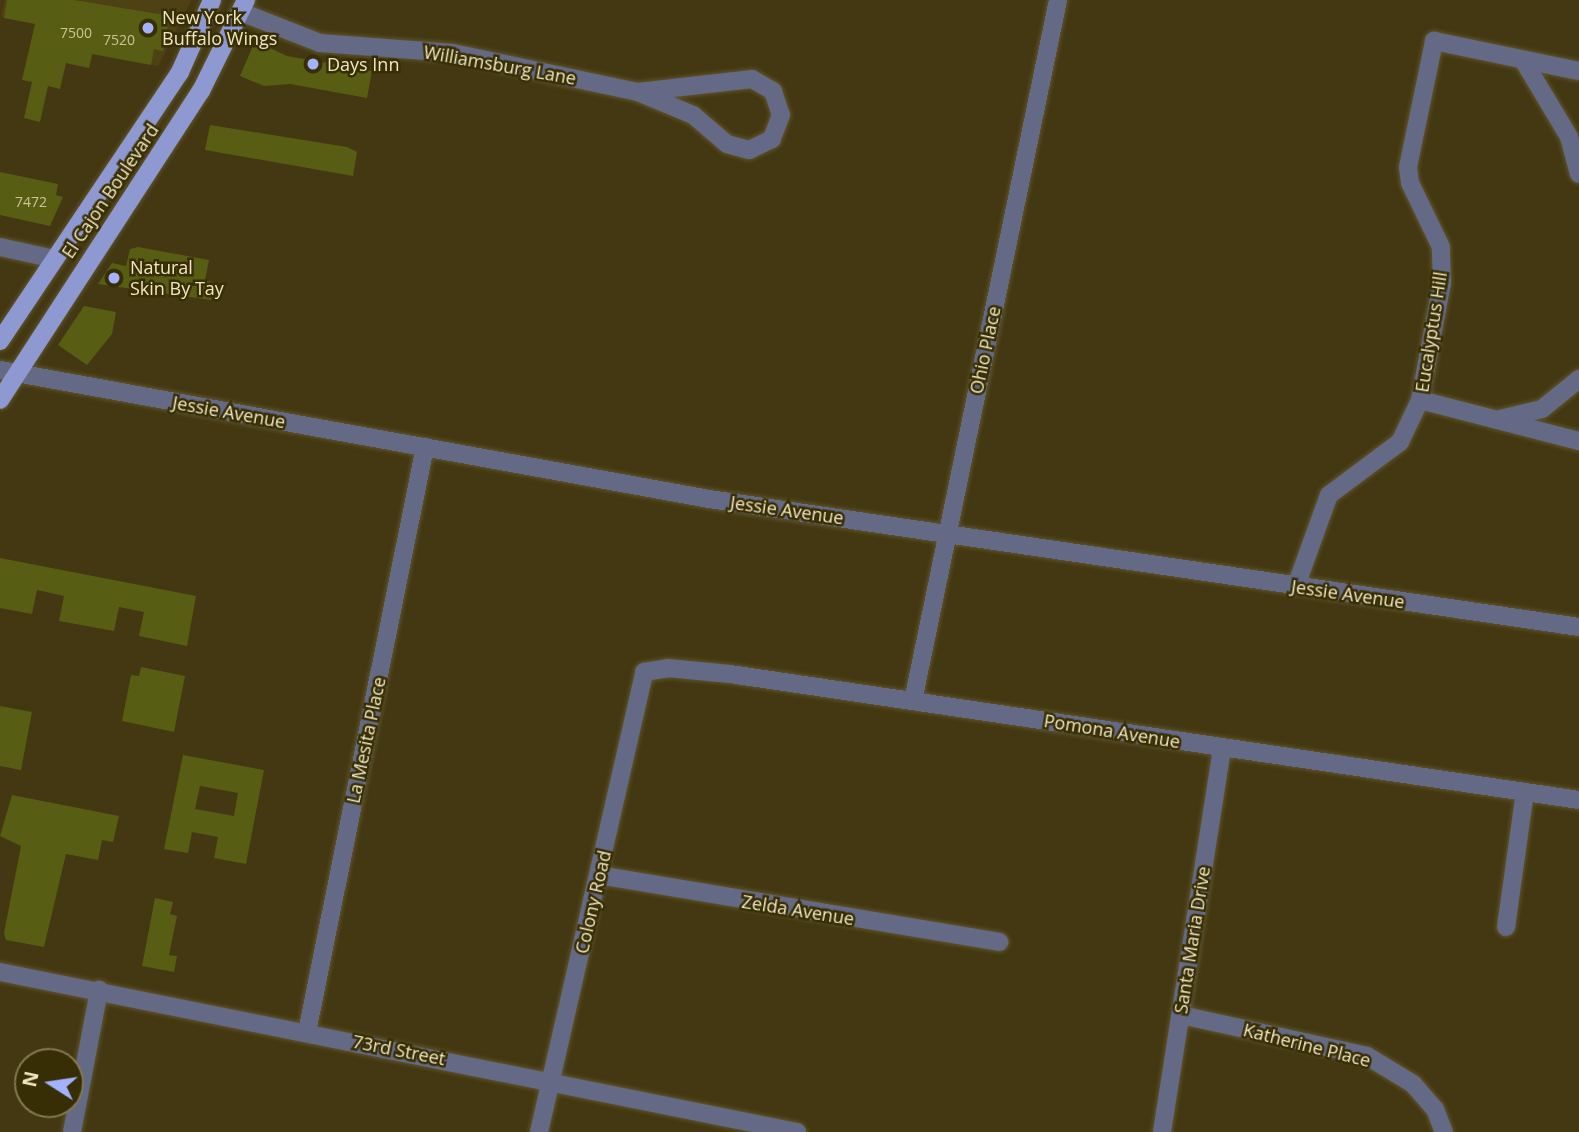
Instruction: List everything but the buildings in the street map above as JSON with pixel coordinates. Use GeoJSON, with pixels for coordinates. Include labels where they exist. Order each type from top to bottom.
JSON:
{"type":"FeatureCollection","features":[{"type":"Feature","properties":{"kind":"main road","name":"El Cajon Boulevard"},"geometry":{"type":"LineString","coordinates":[[0,341],[180,72],[212,0]]}},
{"type":"Feature","properties":{"kind":"main road","name":"El Cajon Boulevard"},"geometry":{"type":"LineString","coordinates":[[0,400],[8,371],[201,91],[240,4]]}},
{"type":"Feature","properties":{"kind":"street","name":"Ohio Place"},"geometry":{"type":"LineString","coordinates":[[913,701],[1058,0]]}},
{"type":"Feature","properties":{"kind":"street","name":"Williamsburg Lane"},"geometry":{"type":"LineString","coordinates":[[240,4],[320,43],[453,53],[638,92],[693,115],[727,144],[749,150],[772,139],[780,123],[778,98],[752,79],[638,92]]}},
{"type":"Feature","properties":{"kind":"street","name":"Eucalyptus Hill"},"geometry":{"type":"LineString","coordinates":[[1296,586],[1329,495],[1400,442],[1420,400],[1442,283],[1441,247],[1408,167],[1434,41],[1523,60]]}},
{"type":"Feature","properties":{"kind":"street"},"geometry":{"type":"LineString","coordinates":[[1523,60],[1579,71]]}},
{"type":"Feature","properties":{"kind":"street"},"geometry":{"type":"LineString","coordinates":[[1523,60],[1569,137],[1579,174]]}},
{"type":"Feature","properties":{"kind":"street"},"geometry":{"type":"LineString","coordinates":[[0,247],[55,260]]}},
{"type":"Feature","properties":{"kind":"street","name":"Jessie Avenue"},"geometry":{"type":"LineString","coordinates":[[8,371],[425,447],[947,535],[1579,626]]}},
{"type":"Feature","properties":{"kind":"street"},"geometry":{"type":"LineString","coordinates":[[1494,421],[1542,410],[1579,379]]}},
{"type":"Feature","properties":{"kind":"street"},"geometry":{"type":"LineString","coordinates":[[1420,400],[1579,441]]}},
{"type":"Feature","properties":{"kind":"street","name":"La Mesita Place"},"geometry":{"type":"LineString","coordinates":[[307,1032],[425,447]]}},
{"type":"Feature","properties":{"kind":"street","name":"Pomona Avenue"},"geometry":{"type":"LineString","coordinates":[[644,672],[668,668],[723,673],[1579,800]]}},
{"type":"Feature","properties":{"kind":"street","name":"Colony Road"},"geometry":{"type":"LineString","coordinates":[[538,1132],[644,672]]}},
{"type":"Feature","properties":{"kind":"street","name":"Santa Maria Drive"},"geometry":{"type":"LineString","coordinates":[[1162,1132],[1222,748]]}},
{"type":"Feature","properties":{"kind":"street"},"geometry":{"type":"LineString","coordinates":[[1506,927],[1525,792]]}},
{"type":"Feature","properties":{"kind":"street","name":"Zelda Avenue"},"geometry":{"type":"LineString","coordinates":[[599,875],[999,942]]}},
{"type":"Feature","properties":{"kind":"street","name":"73rd Street"},"geometry":{"type":"LineString","coordinates":[[0,972],[797,1132]]}},
{"type":"Feature","properties":{"kind":"street"},"geometry":{"type":"LineString","coordinates":[[72,1132],[99,990]]}},
{"type":"Feature","properties":{"kind":"street","name":"Katherine Place"},"geometry":{"type":"LineString","coordinates":[[1181,1015],[1367,1056],[1413,1084],[1435,1109],[1444,1132]]}},
{"type":"Feature","properties":{"kind":"shaded area"},"geometry":{"type":"Polygon","coordinates":[[[5,0],[191,0],[158,66],[93,54],[89,68],[68,64],[74,31],[1,17],[5,0]]]}},
{"type":"Feature","properties":{"kind":"place","name":"New York Buffalo Wings"},"geometry":{"type":"Point","coordinates":[148,28]}},
{"type":"Feature","properties":{"kind":"place","name":"Days Inn"},"geometry":{"type":"Point","coordinates":[313,64]}},
{"type":"Feature","properties":{"kind":"place","name":"Natural Skin By Tay"},"geometry":{"type":"Point","coordinates":[114,278]}}]}
